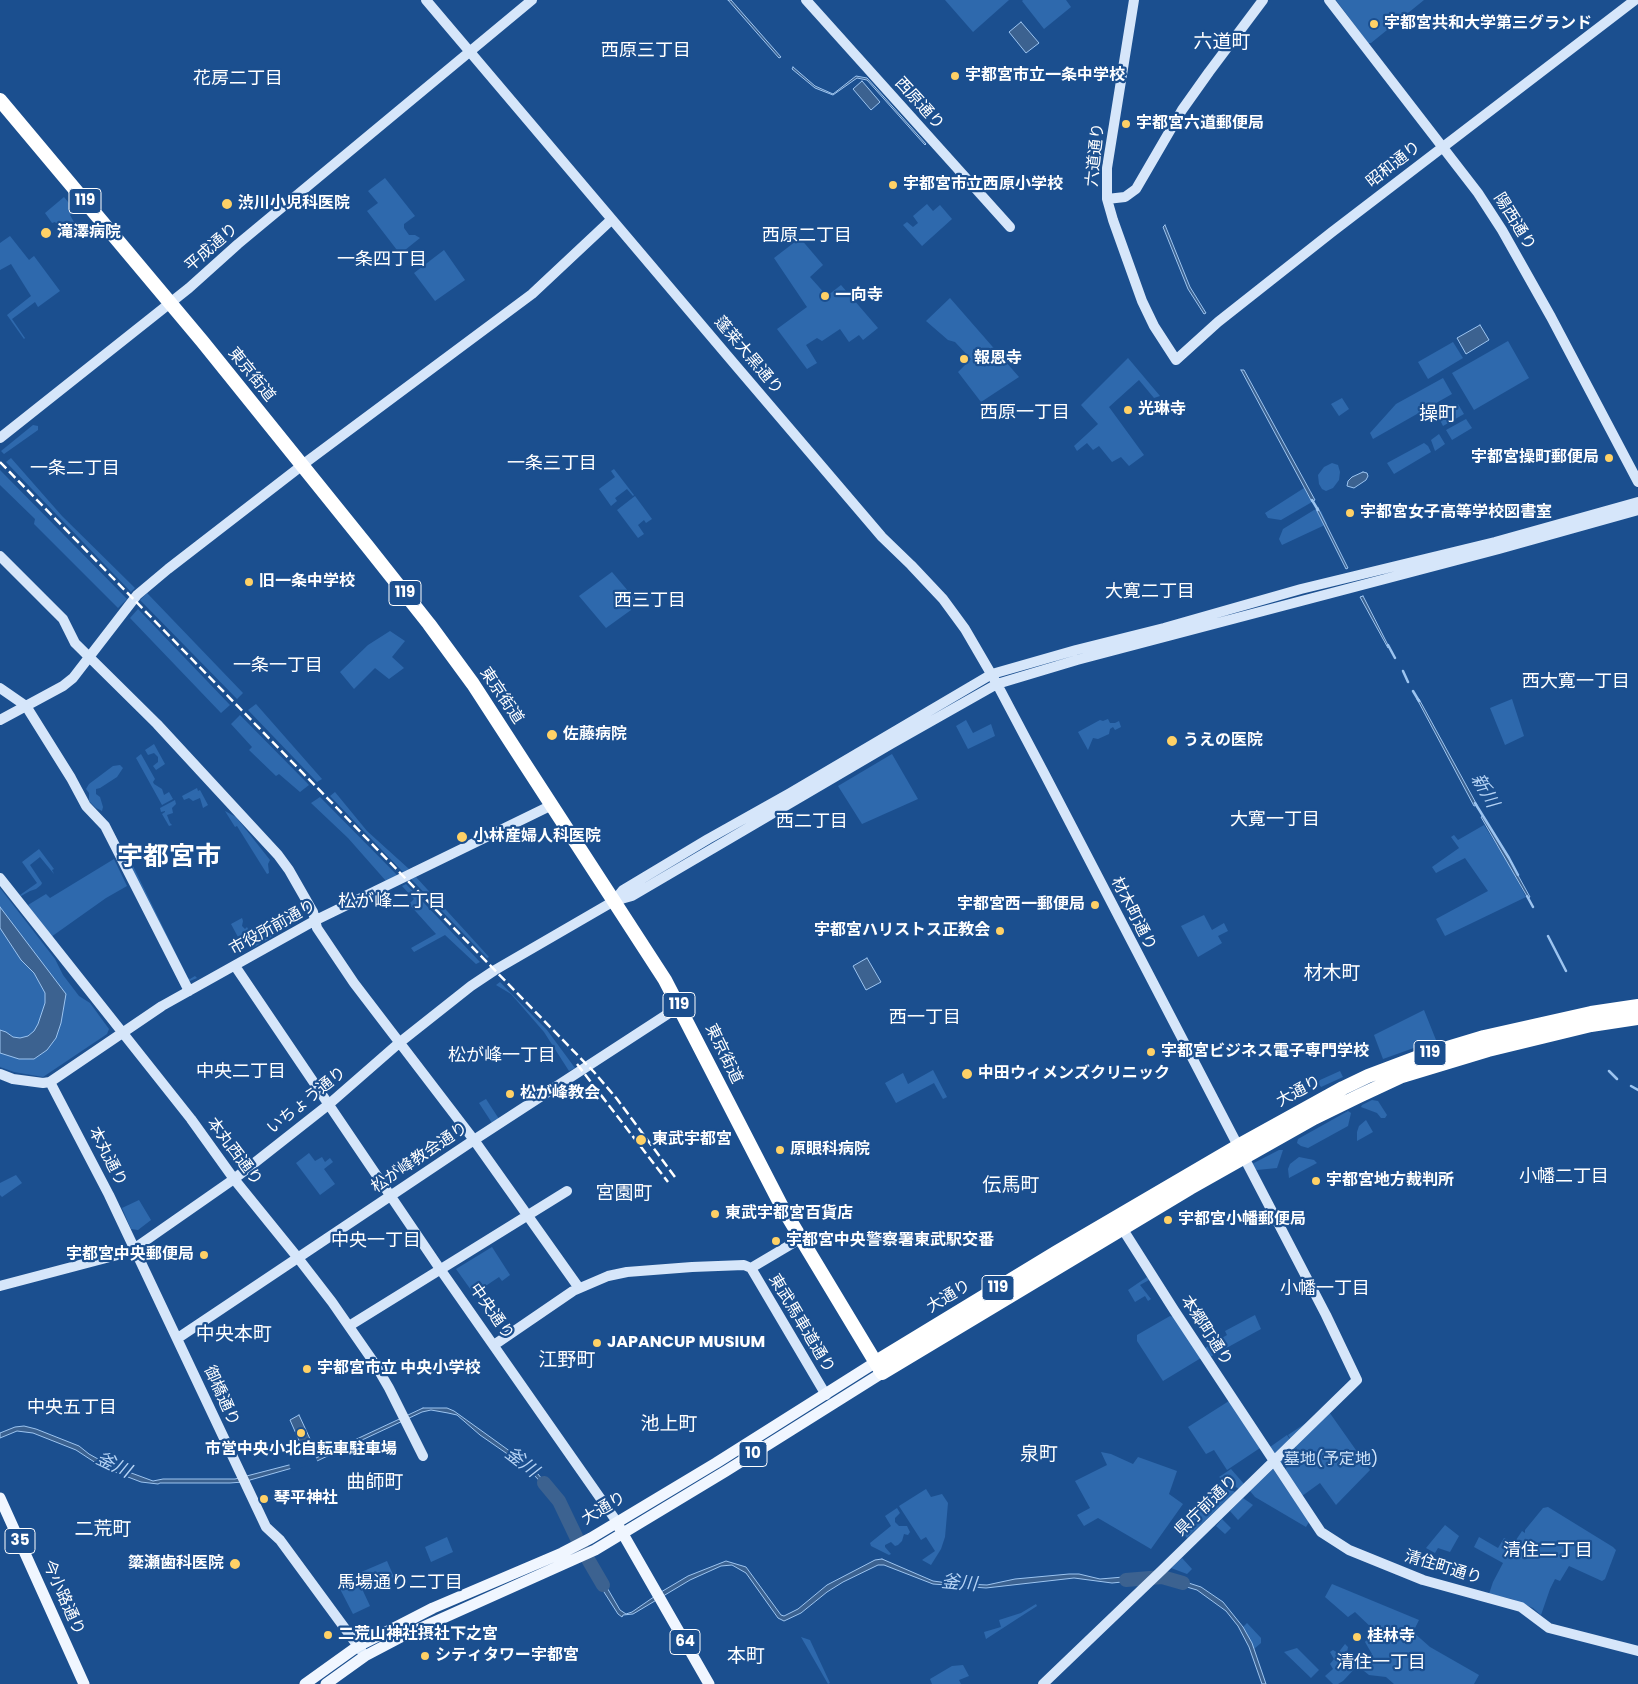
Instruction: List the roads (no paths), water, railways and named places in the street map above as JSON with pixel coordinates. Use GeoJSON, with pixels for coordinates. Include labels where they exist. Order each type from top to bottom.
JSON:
{"type":"FeatureCollection","features":[{"type":"Feature","properties":{"kind":"highway","name":"東京街道"},"geometry":{"type":"LineString","coordinates":[[0,100],[170,303],[368,547],[453,656],[492,712],[655,964],[680,1006],[752,1152],[800,1239],[879,1368]]}},
{"type":"Feature","properties":{"kind":"highway","name":"大通り"},"geometry":{"type":"LineString","coordinates":[[879,1368],[1344,1088],[1421,1056],[1484,1038],[1591,1013],[1638,1006]]}},
{"type":"Feature","properties":{"kind":"highway","name":"大通り"},"geometry":{"type":"LineString","coordinates":[[1241,1151],[1402,1076],[1488,1050],[1591,1025],[1638,1018]]}},
{"type":"Feature","properties":{"kind":"main road","name":"大通り"},"geometry":{"type":"LineString","coordinates":[[305,1684],[358,1646],[433,1608],[591,1538],[826,1395],[879,1368]]}},
{"type":"Feature","properties":{"kind":"main road","name":"大通り"},"geometry":{"type":"LineString","coordinates":[[326,1684],[365,1656],[439,1618],[581,1558],[624,1534],[879,1368]]}},
{"type":"Feature","properties":{"kind":"main road","name":"今小路通り"},"geometry":{"type":"LineString","coordinates":[[0,1498],[84,1684]]}},
{"type":"Feature","properties":{"kind":"main road","name":"中央通り"},"geometry":{"type":"LineString","coordinates":[[616,1522],[709,1684]]}},
{"type":"Feature","properties":{"kind":"street","name":"蓬莱大黒通り"},"geometry":{"type":"LineString","coordinates":[[426,0],[882,537],[942,599],[965,629],[997,684]]}},
{"type":"Feature","properties":{"kind":"street","name":"平成通り"},"geometry":{"type":"LineString","coordinates":[[0,438],[112,347],[170,303],[238,244],[532,0]]}},
{"type":"Feature","properties":{"kind":"street","name":"西原通り"},"geometry":{"type":"LineString","coordinates":[[806,0],[1010,227]]}},
{"type":"Feature","properties":{"kind":"street","name":"六道通り"},"geometry":{"type":"LineString","coordinates":[[1134,0],[1107,168],[1107,199],[1142,301],[1154,326],[1174,357]]}},
{"type":"Feature","properties":{"kind":"street"},"geometry":{"type":"LineString","coordinates":[[1107,199],[1125,197],[1136,189],[1182,110],[1263,0]]}},
{"type":"Feature","properties":{"kind":"street","name":"陽西通り"},"geometry":{"type":"LineString","coordinates":[[1329,0],[1478,193],[1520,260],[1638,482]]}},
{"type":"Feature","properties":{"kind":"street","name":"昭和通り"},"geometry":{"type":"LineString","coordinates":[[1174,357],[1625,0]]}},
{"type":"Feature","properties":{"kind":"street","name":"昭和通り"},"geometry":{"type":"LineString","coordinates":[[1440,145],[1636,0]]}},
{"type":"Feature","properties":{"kind":"street"},"geometry":{"type":"LineString","coordinates":[[0,720],[63,686],[73,678],[137,595],[302,466],[532,294],[612,220]]}},
{"type":"Feature","properties":{"kind":"street"},"geometry":{"type":"LineString","coordinates":[[614,901],[623,890],[992,674],[1302,589],[1495,542],[1638,502]]}},
{"type":"Feature","properties":{"kind":"street"},"geometry":{"type":"LineString","coordinates":[[614,901],[632,896],[890,744],[997,684],[1077,660],[1638,510]]}},
{"type":"Feature","properties":{"kind":"street"},"geometry":{"type":"LineString","coordinates":[[0,556],[63,619],[75,643],[157,724],[274,850],[294,878],[313,912],[317,928],[354,983],[474,1140],[579,1288]]}},
{"type":"Feature","properties":{"kind":"street","name":"材木町通り"},"geometry":{"type":"LineString","coordinates":[[997,684],[1241,1151],[1357,1380],[1273,1462]]}},
{"type":"Feature","properties":{"kind":"street"},"geometry":{"type":"LineString","coordinates":[[0,688],[26,706],[65,768],[86,806],[105,826],[189,991]]}},
{"type":"Feature","properties":{"kind":"street","name":"市役所前通り"},"geometry":{"type":"LineString","coordinates":[[50,1082],[121,1032],[162,1006],[314,921],[552,805]]}},
{"type":"Feature","properties":{"kind":"street","name":"本丸西通り"},"geometry":{"type":"LineString","coordinates":[[0,878],[191,1119],[234,1179],[298,1258],[349,1326],[375,1364],[408,1424],[423,1456]]}},
{"type":"Feature","properties":{"kind":"street","name":"いちょう通り"},"geometry":{"type":"LineString","coordinates":[[0,1286],[135,1248],[234,1179],[328,1105],[399,1042],[471,986],[614,901]]}},
{"type":"Feature","properties":{"kind":"street","name":"中央通り"},"geometry":{"type":"LineString","coordinates":[[235,966],[440,1269],[616,1522]]}},
{"type":"Feature","properties":{"kind":"street","name":"松が峰教会通り"},"geometry":{"type":"LineString","coordinates":[[178,1338],[390,1195],[680,1006]]}},
{"type":"Feature","properties":{"kind":"street"},"geometry":{"type":"LineString","coordinates":[[0,1074],[13,1079],[43,1083],[50,1082]]}},
{"type":"Feature","properties":{"kind":"street","name":"本丸通り"},"geometry":{"type":"LineString","coordinates":[[50,1082],[98,1170],[135,1248]]}},
{"type":"Feature","properties":{"kind":"street"},"geometry":{"type":"LineString","coordinates":[[349,1326],[567,1191]]}},
{"type":"Feature","properties":{"kind":"street","name":"本郷町通り"},"geometry":{"type":"LineString","coordinates":[[1122,1221],[1273,1462]]}},
{"type":"Feature","properties":{"kind":"street"},"geometry":{"type":"LineString","coordinates":[[494,1345],[579,1288],[608,1276],[627,1272],[744,1265],[751,1268],[800,1239]]}},
{"type":"Feature","properties":{"kind":"street","name":"御橋通り"},"geometry":{"type":"LineString","coordinates":[[135,1248],[266,1527],[280,1540],[365,1656]]}},
{"type":"Feature","properties":{"kind":"street","name":"東武馬車道通り"},"geometry":{"type":"LineString","coordinates":[[751,1268],[826,1395]]}},
{"type":"Feature","properties":{"kind":"street","name":"県庁前通り"},"geometry":{"type":"LineString","coordinates":[[1043,1684],[1273,1462]]}},
{"type":"Feature","properties":{"kind":"street","name":"清住町通り"},"geometry":{"type":"LineString","coordinates":[[1273,1462],[1321,1532],[1349,1550],[1423,1580],[1520,1607],[1527,1610],[1538,1621],[1549,1628],[1638,1651]]}},
{"type":"Feature","properties":{"kind":"water"},"geometry":{"type":"Polygon","coordinates":[[[728,0],[731,0],[781,57],[779,58],[728,0]]]}},
{"type":"Feature","properties":{"kind":"water"},"geometry":{"type":"Polygon","coordinates":[[[1021,22],[1039,43],[1026,53],[1009,32],[1021,22]]]}},
{"type":"Feature","properties":{"kind":"water"},"geometry":{"type":"Polygon","coordinates":[[[793,67],[815,86],[833,94],[856,76],[867,78],[926,144],[867,80],[857,78],[833,95],[815,88],[792,69],[793,67]]]}},
{"type":"Feature","properties":{"kind":"water"},"geometry":{"type":"Polygon","coordinates":[[[862,81],[880,102],[871,110],[853,89],[862,81]]]}},
{"type":"Feature","properties":{"kind":"water"},"geometry":{"type":"Polygon","coordinates":[[[1165,225],[1190,287],[1206,313],[1204,314],[1188,289],[1163,227],[1165,225]]]}},
{"type":"Feature","properties":{"kind":"water"},"geometry":{"type":"Polygon","coordinates":[[[1480,325],[1489,340],[1466,354],[1457,338],[1480,325]]]}},
{"type":"Feature","properties":{"kind":"water"},"geometry":{"type":"Polygon","coordinates":[[[1241,370],[1244,370],[1315,500],[1312,502],[1241,370]]]}},
{"type":"Feature","properties":{"kind":"water"},"geometry":{"type":"Polygon","coordinates":[[[1363,472],[1367,473],[1366,480],[1354,488],[1347,486],[1348,481],[1352,477],[1363,472]]]}},
{"type":"Feature","properties":{"kind":"water"},"geometry":{"type":"Polygon","coordinates":[[[1318,508],[1348,568],[1346,569],[1316,509],[1318,508]]]}},
{"type":"Feature","properties":{"kind":"water"},"geometry":{"type":"Polygon","coordinates":[[[1363,596],[1389,647],[1388,648],[1360,597],[1363,596]]]}},
{"type":"Feature","properties":{"kind":"water"},"geometry":{"type":"Polygon","coordinates":[[[1417,699],[1419,699],[1477,805],[1474,806],[1417,699]]]}},
{"type":"Feature","properties":{"kind":"water"},"geometry":{"type":"Polygon","coordinates":[[[1483,816],[1530,897],[1528,898],[1481,817],[1483,816]]]}},
{"type":"Feature","properties":{"kind":"water"},"geometry":{"type":"Polygon","coordinates":[[[0,907],[66,994],[61,1023],[56,1038],[47,1050],[34,1059],[19,1059],[0,1053],[0,1030],[13,1037],[20,1038],[28,1036],[34,1031],[45,1003],[45,993],[34,973],[21,960],[0,928],[0,907]]]}},
{"type":"Feature","properties":{"kind":"water"},"geometry":{"type":"Polygon","coordinates":[[[867,958],[881,982],[866,990],[853,966],[867,958]]]}},
{"type":"Feature","properties":{"kind":"water"},"geometry":{"type":"Polygon","coordinates":[[[423,1408],[447,1408],[454,1411],[518,1457],[538,1474],[553,1493],[556,1493],[561,1499],[563,1509],[575,1527],[570,1530],[554,1496],[519,1462],[480,1435],[457,1415],[431,1410],[422,1412],[317,1461],[243,1482],[230,1483],[158,1484],[141,1482],[102,1467],[76,1450],[33,1433],[17,1431],[0,1438],[0,1433],[15,1427],[24,1426],[36,1429],[79,1446],[107,1464],[153,1481],[163,1479],[235,1479],[316,1458],[423,1408]]]}},
{"type":"Feature","properties":{"kind":"water"},"geometry":{"type":"Polygon","coordinates":[[[299,1415],[311,1441],[301,1445],[290,1420],[299,1415]]]}},
{"type":"Feature","properties":{"kind":"water"},"geometry":{"type":"Polygon","coordinates":[[[882,1559],[933,1581],[948,1583],[987,1585],[1015,1579],[1069,1574],[1079,1574],[1100,1579],[1147,1575],[1143,1580],[1112,1583],[1074,1578],[986,1588],[933,1584],[884,1565],[878,1565],[843,1582],[801,1613],[784,1621],[778,1618],[746,1573],[732,1565],[721,1566],[690,1580],[633,1614],[623,1615],[622,1617],[618,1614],[590,1570],[593,1570],[595,1567],[620,1610],[626,1614],[688,1576],[726,1561],[746,1567],[781,1615],[784,1616],[798,1609],[827,1585],[875,1560],[882,1559]]]}},
{"type":"Feature","properties":{"kind":"water"},"geometry":{"type":"Polygon","coordinates":[[[1167,1576],[1201,1587],[1223,1602],[1243,1627],[1252,1643],[1266,1684],[1262,1684],[1249,1647],[1238,1626],[1226,1611],[1197,1590],[1163,1580],[1167,1576]]]}},
{"type":"Feature","properties":{"kind":"waterway","name":"新川"},"geometry":{"type":"LineString","coordinates":[[1312,500],[1318,510]]}},
{"type":"Feature","properties":{"kind":"waterway","name":"新川"},"geometry":{"type":"LineString","coordinates":[[1388,645],[1395,658]]}},
{"type":"Feature","properties":{"kind":"waterway","name":"新川"},"geometry":{"type":"LineString","coordinates":[[1403,671],[1408,682]]}},
{"type":"Feature","properties":{"kind":"waterway","name":"新川"},"geometry":{"type":"LineString","coordinates":[[1413,691],[1419,701]]}},
{"type":"Feature","properties":{"kind":"waterway","name":"新川"},"geometry":{"type":"LineString","coordinates":[[1475,803],[1518,875]]}},
{"type":"Feature","properties":{"kind":"waterway","name":"新川"},"geometry":{"type":"LineString","coordinates":[[1527,896],[1533,907]]}},
{"type":"Feature","properties":{"kind":"waterway","name":"新川"},"geometry":{"type":"LineString","coordinates":[[1548,936],[1566,971]]}},
{"type":"Feature","properties":{"kind":"waterway","name":"新川"},"geometry":{"type":"LineString","coordinates":[[1609,1071],[1617,1079]]}},
{"type":"Feature","properties":{"kind":"waterway","name":"新川"},"geometry":{"type":"LineString","coordinates":[[1631,1086],[1638,1090]]}},
{"type":"Feature","properties":{"kind":"waterway","name":"釜川"},"geometry":{"type":"LineString","coordinates":[[544,1483],[559,1501],[582,1549],[603,1585]]}},
{"type":"Feature","properties":{"kind":"waterway","name":"釜川"},"geometry":{"type":"LineString","coordinates":[[1126,1580],[1162,1577],[1183,1583]]}},
{"type":"Feature","properties":{"kind":"railway"},"geometry":{"type":"LineString","coordinates":[[0,462],[594,1072],[617,1099],[675,1177]]}},
{"type":"Feature","properties":{"kind":"railway"},"geometry":{"type":"LineString","coordinates":[[577,1064],[668,1182]]}},
{"type":"Feature","properties":{"kind":"place","name":"宇都宮共和大学第三グランド"},"geometry":{"type":"Point","coordinates":[1374,24]}},
{"type":"Feature","properties":{"kind":"place","name":"宇都宮市立一条中学校"},"geometry":{"type":"Point","coordinates":[955,76]}},
{"type":"Feature","properties":{"kind":"place","name":"宇都宮六道郵便局"},"geometry":{"type":"Point","coordinates":[1126,124]}},
{"type":"Feature","properties":{"kind":"place","name":"宇都宮市立西原小学校"},"geometry":{"type":"Point","coordinates":[893,185]}},
{"type":"Feature","properties":{"kind":"place","name":"渋川小児科医院"},"geometry":{"type":"Point","coordinates":[227,204]}},
{"type":"Feature","properties":{"kind":"place","name":"滝澤病院"},"geometry":{"type":"Point","coordinates":[46,233]}},
{"type":"Feature","properties":{"kind":"place","name":"一向寺"},"geometry":{"type":"Point","coordinates":[825,296]}},
{"type":"Feature","properties":{"kind":"place","name":"報恩寺"},"geometry":{"type":"Point","coordinates":[964,359]}},
{"type":"Feature","properties":{"kind":"place","name":"光琳寺"},"geometry":{"type":"Point","coordinates":[1128,410]}},
{"type":"Feature","properties":{"kind":"place","name":"宇都宮操町郵便局"},"geometry":{"type":"Point","coordinates":[1609,458]}},
{"type":"Feature","properties":{"kind":"place","name":"宇都宮女子高等学校図書室"},"geometry":{"type":"Point","coordinates":[1350,513]}},
{"type":"Feature","properties":{"kind":"place","name":"旧一条中学校"},"geometry":{"type":"Point","coordinates":[249,582]}},
{"type":"Feature","properties":{"kind":"place","name":"佐藤病院"},"geometry":{"type":"Point","coordinates":[552,735]}},
{"type":"Feature","properties":{"kind":"place","name":"うえの医院"},"geometry":{"type":"Point","coordinates":[1172,741]}},
{"type":"Feature","properties":{"kind":"place","name":"小林産婦人科医院"},"geometry":{"type":"Point","coordinates":[462,837]}},
{"type":"Feature","properties":{"kind":"place","name":"宇都宮西一郵便局"},"geometry":{"type":"Point","coordinates":[1095,905]}},
{"type":"Feature","properties":{"kind":"place","name":"宇都宮ハリストス正教会"},"geometry":{"type":"Point","coordinates":[1000,931]}},
{"type":"Feature","properties":{"kind":"place","name":"宇都宮ビジネス電子専門学校"},"geometry":{"type":"Point","coordinates":[1151,1052]}},
{"type":"Feature","properties":{"kind":"place","name":"中田ウィメンズクリニック"},"geometry":{"type":"Point","coordinates":[967,1074]}},
{"type":"Feature","properties":{"kind":"place","name":"松が峰教会"},"geometry":{"type":"Point","coordinates":[510,1094]}},
{"type":"Feature","properties":{"kind":"place","name":"東武宇都宮"},"geometry":{"type":"Point","coordinates":[641,1140]}},
{"type":"Feature","properties":{"kind":"place","name":"原眼科病院"},"geometry":{"type":"Point","coordinates":[780,1150]}},
{"type":"Feature","properties":{"kind":"place","name":"宇都宮地方裁判所"},"geometry":{"type":"Point","coordinates":[1316,1181]}},
{"type":"Feature","properties":{"kind":"place","name":"東武宇都宮百貨店"},"geometry":{"type":"Point","coordinates":[715,1214]}},
{"type":"Feature","properties":{"kind":"place","name":"宇都宮小幡郵便局"},"geometry":{"type":"Point","coordinates":[1168,1220]}},
{"type":"Feature","properties":{"kind":"place","name":"宇都宮中央警察署東武駅交番"},"geometry":{"type":"Point","coordinates":[776,1241]}},
{"type":"Feature","properties":{"kind":"place","name":"宇都宮中央郵便局"},"geometry":{"type":"Point","coordinates":[204,1255]}},
{"type":"Feature","properties":{"kind":"place","name":"JAPANCUP MUSIUM"},"geometry":{"type":"Point","coordinates":[597,1343]}},
{"type":"Feature","properties":{"kind":"place","name":"宇都宮市立 中央小学校"},"geometry":{"type":"Point","coordinates":[307,1369]}},
{"type":"Feature","properties":{"kind":"place","name":"市営中央小北自転車駐車場"},"geometry":{"type":"Point","coordinates":[301,1433]}},
{"type":"Feature","properties":{"kind":"place","name":"琴平神社"},"geometry":{"type":"Point","coordinates":[264,1499]}},
{"type":"Feature","properties":{"kind":"place","name":"簗瀬歯科医院"},"geometry":{"type":"Point","coordinates":[235,1564]}},
{"type":"Feature","properties":{"kind":"place","name":"二荒山神社摂社下之宮"},"geometry":{"type":"Point","coordinates":[328,1635]}},
{"type":"Feature","properties":{"kind":"place","name":"桂林寺"},"geometry":{"type":"Point","coordinates":[1357,1637]}},
{"type":"Feature","properties":{"kind":"place","name":"シティタワー宇都宮"},"geometry":{"type":"Point","coordinates":[425,1656]}},
{"type":"Feature","properties":{"kind":"district","name":"六道町"},"geometry":{"type":"Point","coordinates":[1222,43]}},
{"type":"Feature","properties":{"kind":"district","name":"西原三丁目"},"geometry":{"type":"Point","coordinates":[646,51]}},
{"type":"Feature","properties":{"kind":"district","name":"花房二丁目"},"geometry":{"type":"Point","coordinates":[238,79]}},
{"type":"Feature","properties":{"kind":"district","name":"西原二丁目"},"geometry":{"type":"Point","coordinates":[807,236]}},
{"type":"Feature","properties":{"kind":"district","name":"一条四丁目"},"geometry":{"type":"Point","coordinates":[382,260]}},
{"type":"Feature","properties":{"kind":"district","name":"西原一丁目"},"geometry":{"type":"Point","coordinates":[1025,413]}},
{"type":"Feature","properties":{"kind":"district","name":"操町"},"geometry":{"type":"Point","coordinates":[1438,415]}},
{"type":"Feature","properties":{"kind":"district","name":"一条三丁目"},"geometry":{"type":"Point","coordinates":[552,464]}},
{"type":"Feature","properties":{"kind":"district","name":"一条二丁目"},"geometry":{"type":"Point","coordinates":[75,469]}},
{"type":"Feature","properties":{"kind":"district","name":"大寛二丁目"},"geometry":{"type":"Point","coordinates":[1150,592]}},
{"type":"Feature","properties":{"kind":"district","name":"西三丁目"},"geometry":{"type":"Point","coordinates":[650,601]}},
{"type":"Feature","properties":{"kind":"district","name":"一条一丁目"},"geometry":{"type":"Point","coordinates":[278,666]}},
{"type":"Feature","properties":{"kind":"district","name":"西大寛一丁目"},"geometry":{"type":"Point","coordinates":[1576,682]}},
{"type":"Feature","properties":{"kind":"district","name":"大寛一丁目"},"geometry":{"type":"Point","coordinates":[1275,820]}},
{"type":"Feature","properties":{"kind":"district","name":"西二丁目"},"geometry":{"type":"Point","coordinates":[812,822]}},
{"type":"Feature","properties":{"kind":"district","name":"宇都宮市"},"geometry":{"type":"Point","coordinates":[169,858]}},
{"type":"Feature","properties":{"kind":"district","name":"松が峰二丁目"},"geometry":{"type":"Point","coordinates":[392,902]}},
{"type":"Feature","properties":{"kind":"district","name":"材木町"},"geometry":{"type":"Point","coordinates":[1332,974]}},
{"type":"Feature","properties":{"kind":"district","name":"西一丁目"},"geometry":{"type":"Point","coordinates":[925,1018]}},
{"type":"Feature","properties":{"kind":"district","name":"松が峰一丁目"},"geometry":{"type":"Point","coordinates":[502,1056]}},
{"type":"Feature","properties":{"kind":"district","name":"中央二丁目"},"geometry":{"type":"Point","coordinates":[241,1072]}},
{"type":"Feature","properties":{"kind":"district","name":"小幡二丁目"},"geometry":{"type":"Point","coordinates":[1564,1177]}},
{"type":"Feature","properties":{"kind":"district","name":"伝馬町"},"geometry":{"type":"Point","coordinates":[1011,1186]}},
{"type":"Feature","properties":{"kind":"district","name":"宮園町"},"geometry":{"type":"Point","coordinates":[624,1194]}},
{"type":"Feature","properties":{"kind":"district","name":"中央一丁目"},"geometry":{"type":"Point","coordinates":[376,1241]}},
{"type":"Feature","properties":{"kind":"district","name":"小幡一丁目"},"geometry":{"type":"Point","coordinates":[1325,1289]}},
{"type":"Feature","properties":{"kind":"district","name":"中央本町"},"geometry":{"type":"Point","coordinates":[234,1335]}},
{"type":"Feature","properties":{"kind":"district","name":"江野町"},"geometry":{"type":"Point","coordinates":[567,1361]}},
{"type":"Feature","properties":{"kind":"district","name":"中央五丁目"},"geometry":{"type":"Point","coordinates":[72,1408]}},
{"type":"Feature","properties":{"kind":"district","name":"池上町"},"geometry":{"type":"Point","coordinates":[669,1425]}},
{"type":"Feature","properties":{"kind":"district","name":"泉町"},"geometry":{"type":"Point","coordinates":[1039,1455]}},
{"type":"Feature","properties":{"kind":"district","name":"曲師町"},"geometry":{"type":"Point","coordinates":[375,1483]}},
{"type":"Feature","properties":{"kind":"district","name":"二荒町"},"geometry":{"type":"Point","coordinates":[103,1530]}},
{"type":"Feature","properties":{"kind":"district","name":"清住二丁目"},"geometry":{"type":"Point","coordinates":[1548,1551]}},
{"type":"Feature","properties":{"kind":"district","name":"馬場通り二丁目"},"geometry":{"type":"Point","coordinates":[400,1583]}},
{"type":"Feature","properties":{"kind":"district","name":"本町"},"geometry":{"type":"Point","coordinates":[746,1657]}},
{"type":"Feature","properties":{"kind":"district","name":"清住一丁目"},"geometry":{"type":"Point","coordinates":[1381,1663]}},
{"type":"Feature","properties":{"kind":"park label","name":"墓地(予定地)"},"geometry":{"type":"Point","coordinates":[1331,1460]}}]}
